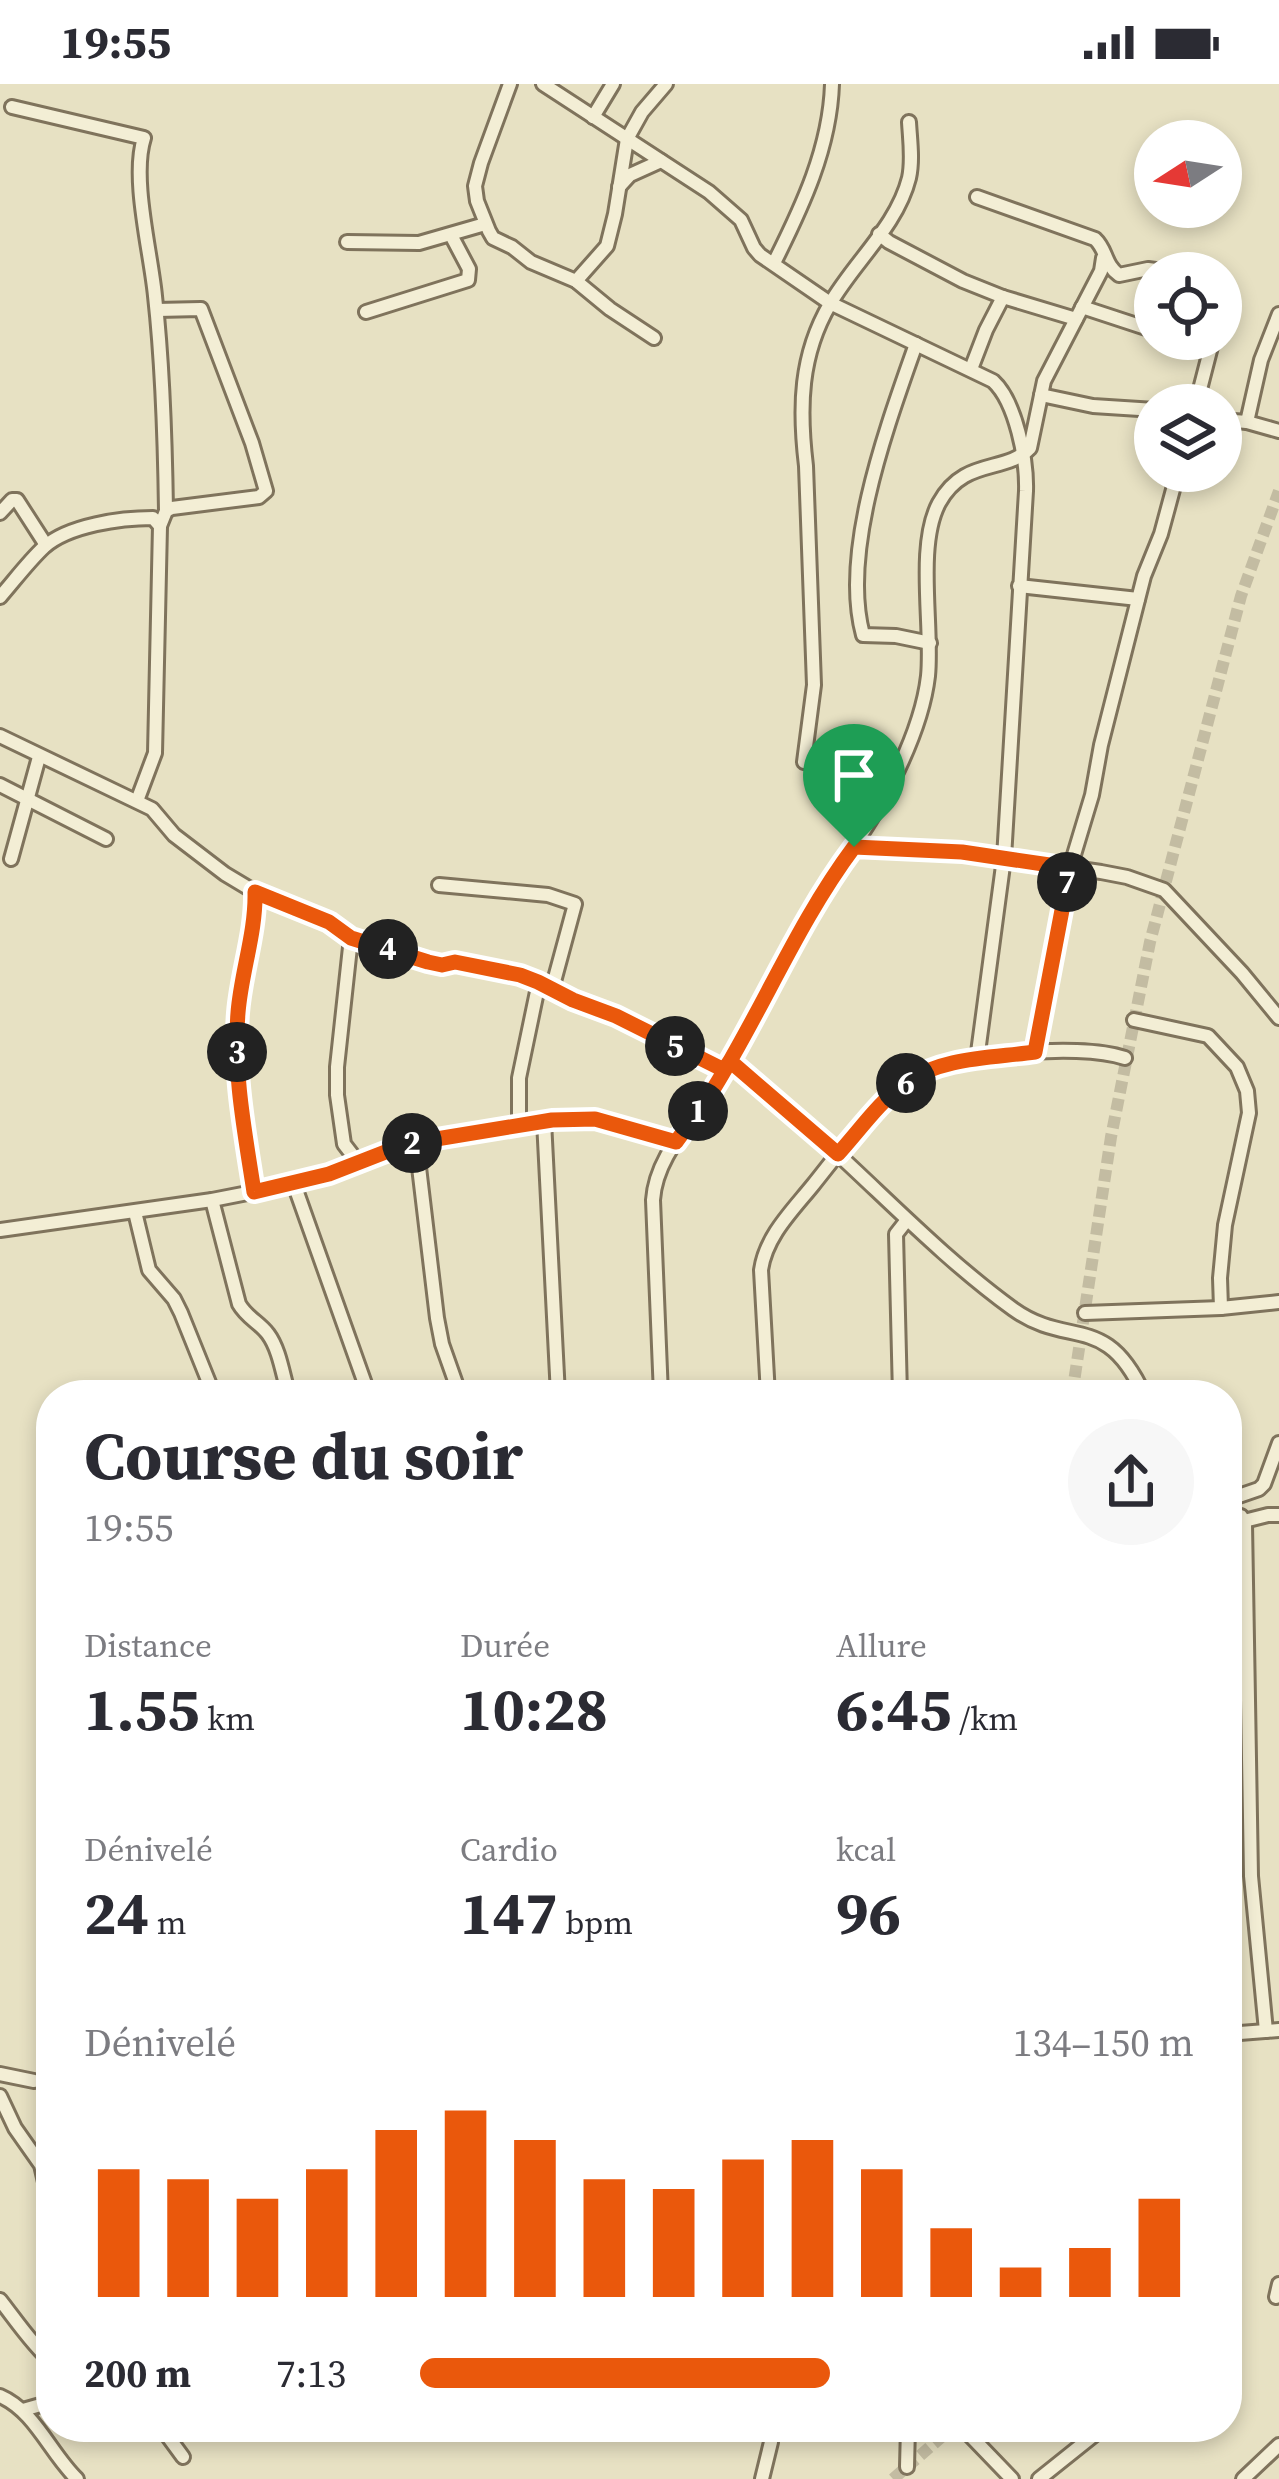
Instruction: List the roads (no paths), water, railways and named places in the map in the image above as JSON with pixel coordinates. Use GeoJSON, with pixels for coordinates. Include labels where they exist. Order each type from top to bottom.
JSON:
{"type":"FeatureCollection","features":[{"type":"Feature","properties":{"kind":"street"},"geometry":{"type":"LineString","coordinates":[[511,84],[475,186],[485,224],[493,238],[531,262],[576,281],[654,338]]}},
{"type":"Feature","properties":{"kind":"street"},"geometry":{"type":"LineString","coordinates":[[544,84],[709,192],[732,210],[754,248],[830,303],[971,369],[993,381],[1006,397],[1027,491],[1004,858],[977,1060]]}},
{"type":"Feature","properties":{"kind":"street"},"geometry":{"type":"LineString","coordinates":[[593,117],[613,84]]}},
{"type":"Feature","properties":{"kind":"street"},"geometry":{"type":"LineString","coordinates":[[576,281],[607,246],[627,139],[666,84]]}},
{"type":"Feature","properties":{"kind":"street"},"geometry":{"type":"LineString","coordinates":[[774,263],[819,162],[832,108],[832,84]]}},
{"type":"Feature","properties":{"kind":"street"},"geometry":{"type":"LineString","coordinates":[[12,107],[144,138],[140,179],[157,310],[166,511],[160,526],[155,753],[137,801]]}},
{"type":"Feature","properties":{"kind":"street"},"geometry":{"type":"LineString","coordinates":[[804,762],[814,649],[801,395],[814,339],[830,303],[902,196],[910,175],[909,122]]}},
{"type":"Feature","properties":{"kind":"street"},"geometry":{"type":"LineString","coordinates":[[618,188],[630,175],[662,161]]}},
{"type":"Feature","properties":{"kind":"street"},"geometry":{"type":"LineString","coordinates":[[660,1380],[656,1176],[727,1066],[802,926],[885,795],[910,740],[923,705],[930,643],[928,544],[937,507],[965,475],[1030,448],[1044,381],[1100,271],[1102,248],[1095,239],[976,196]]}},
{"type":"Feature","properties":{"kind":"street"},"geometry":{"type":"LineString","coordinates":[[347,242],[419,242],[485,224]]}},
{"type":"Feature","properties":{"kind":"street"},"geometry":{"type":"LineString","coordinates":[[879,234],[963,281],[1003,297],[1134,326]]}},
{"type":"Feature","properties":{"kind":"street"},"geometry":{"type":"LineString","coordinates":[[366,312],[468,280],[469,269],[452,235]]}},
{"type":"Feature","properties":{"kind":"street"},"geometry":{"type":"LineString","coordinates":[[1103,258],[1119,274],[1134,271]]}},
{"type":"Feature","properties":{"kind":"street"},"geometry":{"type":"LineString","coordinates":[[971,369],[1003,297]]}},
{"type":"Feature","properties":{"kind":"street"},"geometry":{"type":"LineString","coordinates":[[157,310],[198,309],[203,313],[266,491],[264,496],[166,511]]}},
{"type":"Feature","properties":{"kind":"street"},"geometry":{"type":"LineString","coordinates":[[1247,422],[1261,360],[1279,314]]}},
{"type":"Feature","properties":{"kind":"street"},"geometry":{"type":"LineString","coordinates":[[916,344],[873,477],[860,546],[858,596],[862,635],[930,643]]}},
{"type":"Feature","properties":{"kind":"street"},"geometry":{"type":"LineString","coordinates":[[1041,395],[1134,409]]}},
{"type":"Feature","properties":{"kind":"street"},"geometry":{"type":"LineString","coordinates":[[1242,422],[1279,431]]}},
{"type":"Feature","properties":{"kind":"street"},"geometry":{"type":"LineString","coordinates":[[1035,1052],[1070,868],[1138,599],[1172,492]]}},
{"type":"Feature","properties":{"kind":"street"},"geometry":{"type":"LineString","coordinates":[[0,513],[16,500],[46,545]]}},
{"type":"Feature","properties":{"kind":"street"},"geometry":{"type":"LineString","coordinates":[[0,597],[46,545],[64,536],[118,519],[153,518],[160,526]]}},
{"type":"Feature","properties":{"kind":"street"},"geometry":{"type":"LineString","coordinates":[[1019,586],[1138,599]]}},
{"type":"Feature","properties":{"kind":"street"},"geometry":{"type":"LineString","coordinates":[[0,736],[152,809],[174,835],[225,874],[255,892],[329,922],[351,938],[428,962],[455,962],[520,975],[727,1066],[838,1154],[907,1220],[1018,1312],[1105,1341],[1136,1380]]}},
{"type":"Feature","properties":{"kind":"street"},"geometry":{"type":"LineString","coordinates":[[11,859],[39,757]]}},
{"type":"Feature","properties":{"kind":"street"},"geometry":{"type":"LineString","coordinates":[[0,785],[106,839]]}},
{"type":"Feature","properties":{"kind":"street"},"geometry":{"type":"LineString","coordinates":[[854,847],[1004,858],[1127,877],[1164,890],[1279,1018]]}},
{"type":"Feature","properties":{"kind":"street"},"geometry":{"type":"LineString","coordinates":[[439,885],[548,895],[575,904],[545,985],[519,1078],[519,1124]]}},
{"type":"Feature","properties":{"kind":"street"},"geometry":{"type":"LineString","coordinates":[[254,1192],[237,1043],[255,892]]}},
{"type":"Feature","properties":{"kind":"street"},"geometry":{"type":"LineString","coordinates":[[351,938],[337,1095],[344,1144],[354,1157],[364,1160]]}},
{"type":"Feature","properties":{"kind":"street"},"geometry":{"type":"LineString","coordinates":[[1134,1020],[1208,1036],[1237,1066],[1247,1090],[1249,1114],[1225,1225],[1221,1308]]}},
{"type":"Feature","properties":{"kind":"street"},"geometry":{"type":"LineString","coordinates":[[767,1380],[761,1270],[765,1250],[838,1154],[902,1085],[939,1067],[1035,1052],[1073,1050],[1125,1058]]}},
{"type":"Feature","properties":{"kind":"street"},"geometry":{"type":"LineString","coordinates":[[0,1231],[294,1184],[396,1147],[519,1124],[595,1119],[676,1142]]}},
{"type":"Feature","properties":{"kind":"street"},"geometry":{"type":"LineString","coordinates":[[544,1121],[557,1380]]}},
{"type":"Feature","properties":{"kind":"street"},"geometry":{"type":"LineString","coordinates":[[416,1142],[431,1285],[442,1344],[455,1380]]}},
{"type":"Feature","properties":{"kind":"street"},"geometry":{"type":"LineString","coordinates":[[294,1184],[364,1380]]}},
{"type":"Feature","properties":{"kind":"street"},"geometry":{"type":"LineString","coordinates":[[212,1200],[239,1304],[266,1331],[285,1380]]}},
{"type":"Feature","properties":{"kind":"street"},"geometry":{"type":"LineString","coordinates":[[135,1212],[149,1270],[182,1313],[208,1380]]}},
{"type":"Feature","properties":{"kind":"street"},"geometry":{"type":"LineString","coordinates":[[900,1380],[896,1234],[907,1220]]}},
{"type":"Feature","properties":{"kind":"street"},"geometry":{"type":"LineString","coordinates":[[1085,1313],[1279,1302]]}},
{"type":"Feature","properties":{"kind":"street"},"geometry":{"type":"LineString","coordinates":[[1242,1494],[1264,1484],[1279,1443]]}},
{"type":"Feature","properties":{"kind":"street"},"geometry":{"type":"LineString","coordinates":[[1244,1521],[1279,1515]]}},
{"type":"Feature","properties":{"kind":"street"},"geometry":{"type":"LineString","coordinates":[[1242,1518],[1251,1876],[1272,2031],[1242,2033]]}},
{"type":"Feature","properties":{"kind":"street"},"geometry":{"type":"LineString","coordinates":[[0,2074],[34,2081]]}},
{"type":"Feature","properties":{"kind":"street"},"geometry":{"type":"LineString","coordinates":[[0,2096],[36,2158]]}},
{"type":"Feature","properties":{"kind":"street"},"geometry":{"type":"LineString","coordinates":[[0,2300],[36,2346]]}},
{"type":"Feature","properties":{"kind":"street"},"geometry":{"type":"LineString","coordinates":[[0,2396],[22,2410],[36,2429]]}},
{"type":"Feature","properties":{"kind":"street"},"geometry":{"type":"LineString","coordinates":[[22,2410],[36,2406]]}},
{"type":"Feature","properties":{"kind":"street"},"geometry":{"type":"LineString","coordinates":[[45,2442],[77,2479]]}},
{"type":"Feature","properties":{"kind":"street"},"geometry":{"type":"LineString","coordinates":[[172,2442],[183,2457]]}},
{"type":"Feature","properties":{"kind":"street"},"geometry":{"type":"LineString","coordinates":[[762,2479],[769,2442]]}},
{"type":"Feature","properties":{"kind":"street"},"geometry":{"type":"LineString","coordinates":[[907,2467],[908,2442]]}},
{"type":"Feature","properties":{"kind":"street"},"geometry":{"type":"LineString","coordinates":[[976,2442],[1012,2479]]}},
{"type":"Feature","properties":{"kind":"street"},"geometry":{"type":"LineString","coordinates":[[1040,2479],[1086,2442]]}},
{"type":"Feature","properties":{"kind":"street"},"geometry":{"type":"LineString","coordinates":[[1243,2479],[1279,2445]]}},
{"type":"Feature","properties":{"kind":"tunnel"},"geometry":{"type":"LineString","coordinates":[[1074,1380],[1111,1137],[1150,942],[1241,596],[1279,491]]}},
{"type":"Feature","properties":{"kind":"tunnel"},"geometry":{"type":"LineString","coordinates":[[893,2479],[936,2442]]}}]}
